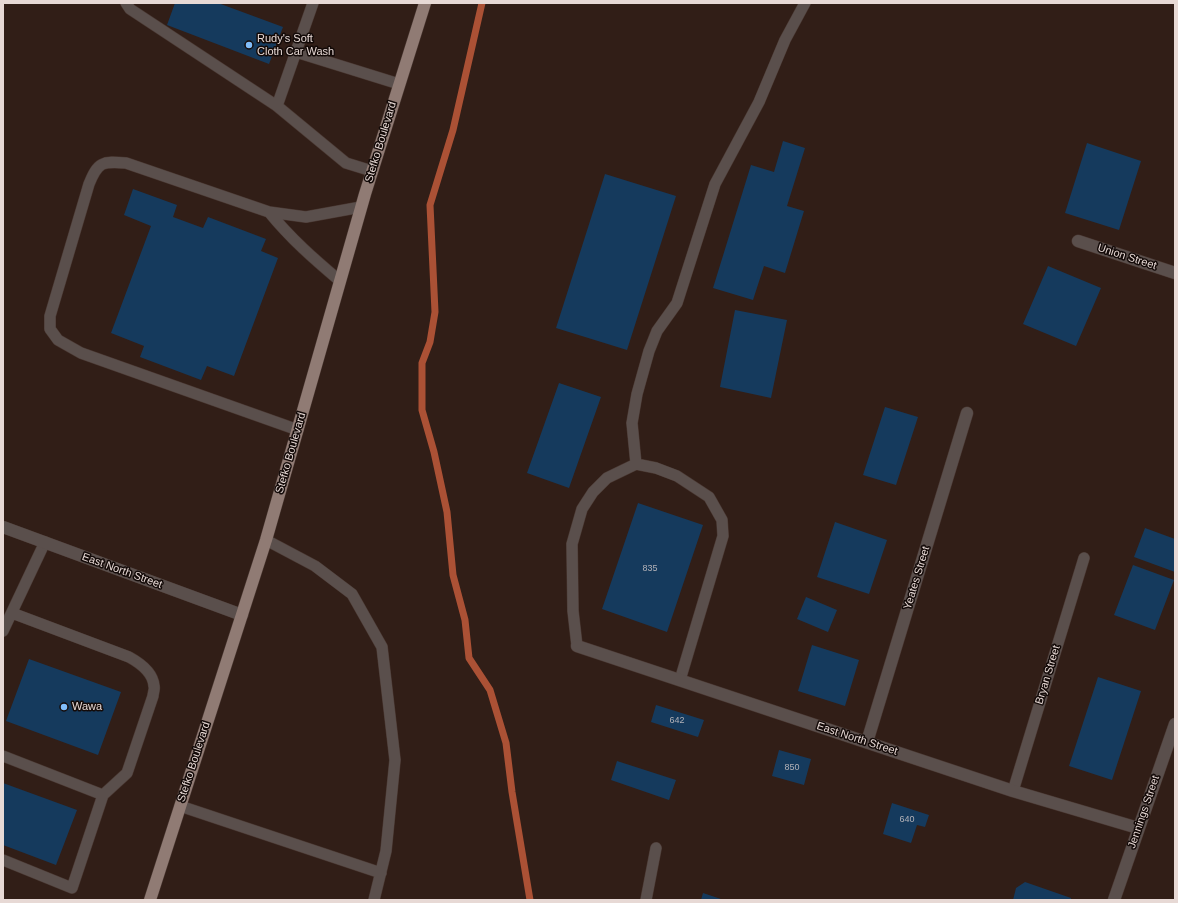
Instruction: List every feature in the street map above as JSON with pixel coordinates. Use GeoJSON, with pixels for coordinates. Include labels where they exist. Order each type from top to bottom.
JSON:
{"type":"FeatureCollection","features":[{"type":"Feature","properties":{"kind":"main road","name":"Stefko Boulevard"},"geometry":{"type":"LineString","coordinates":[[150,900],[266,540],[361,207],[422,4]]}},
{"type":"Feature","properties":{"kind":"street","name":"Union Street"},"geometry":{"type":"LineString","coordinates":[[1078,241],[1175,273]]}},
{"type":"Feature","properties":{"kind":"street","name":"Yeates Street"},"geometry":{"type":"LineString","coordinates":[[867,742],[967,414]]}},
{"type":"Feature","properties":{"kind":"street","name":"East North Street"},"geometry":{"type":"LineString","coordinates":[[3,527],[242,615]]}},
{"type":"Feature","properties":{"kind":"street","name":"East North Street"},"geometry":{"type":"LineString","coordinates":[[577,646],[1013,791],[1138,828]]}},
{"type":"Feature","properties":{"kind":"street","name":"Jennings Street"},"geometry":{"type":"LineString","coordinates":[[1114,900],[1175,724]]}},
{"type":"Feature","properties":{"kind":"lane"},"geometry":{"type":"LineString","coordinates":[[126,3],[130,9],[277,106],[346,163],[372,171]]}},
{"type":"Feature","properties":{"kind":"lane"},"geometry":{"type":"LineString","coordinates":[[277,106],[313,3]]}},
{"type":"Feature","properties":{"kind":"lane"},"geometry":{"type":"LineString","coordinates":[[636,464],[632,423],[649,351],[657,331],[676,303],[715,184],[759,102],[785,40],[805,3]]}},
{"type":"Feature","properties":{"kind":"lane"},"geometry":{"type":"LineString","coordinates":[[296,52],[399,84]]}},
{"type":"Feature","properties":{"kind":"lane"},"geometry":{"type":"LineString","coordinates":[[298,430],[80,353],[58,340],[50,329],[50,316],[89,184],[95,170],[108,161],[126,163],[269,212],[306,217],[361,207]]}},
{"type":"Feature","properties":{"kind":"lane"},"geometry":{"type":"LineString","coordinates":[[269,212],[295,242],[340,281]]}},
{"type":"Feature","properties":{"kind":"lane"},"geometry":{"type":"LineString","coordinates":[[577,646],[572,611],[572,544],[582,509],[593,492],[608,478],[636,464],[656,468],[677,476],[709,497],[722,520],[723,536],[680,680]]}},
{"type":"Feature","properties":{"kind":"lane"},"geometry":{"type":"LineString","coordinates":[[266,540],[316,566],[352,594],[382,647],[395,760],[386,851],[374,900]]}},
{"type":"Feature","properties":{"kind":"lane"},"geometry":{"type":"LineString","coordinates":[[3,631],[45,542]]}},
{"type":"Feature","properties":{"kind":"lane","name":"Bryan Street"},"geometry":{"type":"LineString","coordinates":[[1013,791],[1084,558]]}},
{"type":"Feature","properties":{"kind":"lane"},"geometry":{"type":"LineString","coordinates":[[3,860],[72,888],[103,795],[127,774],[153,696],[154,685],[150,674],[140,663],[129,657],[12,613]]}},
{"type":"Feature","properties":{"kind":"lane"},"geometry":{"type":"LineString","coordinates":[[3,756],[103,795]]}},
{"type":"Feature","properties":{"kind":"lane"},"geometry":{"type":"LineString","coordinates":[[180,806],[381,873]]}},
{"type":"Feature","properties":{"kind":"lane"},"geometry":{"type":"LineString","coordinates":[[646,900],[656,848]]}},
{"type":"Feature","properties":{"kind":"building","name":"Rudy's Soft Cloth Car Wash"},"geometry":{"type":"Polygon","coordinates":[[[175,3],[218,3],[283,27],[269,64],[167,25],[175,3]]]}},
{"type":"Feature","properties":{"kind":"building"},"geometry":{"type":"Polygon","coordinates":[[[783,141],[805,148],[787,206],[804,211],[785,273],[764,266],[753,300],[713,288],[751,165],[774,172],[783,141]]]}},
{"type":"Feature","properties":{"kind":"building"},"geometry":{"type":"Polygon","coordinates":[[[1087,143],[1141,161],[1119,230],[1065,213],[1087,143]]]}},
{"type":"Feature","properties":{"kind":"building"},"geometry":{"type":"Polygon","coordinates":[[[605,174],[676,196],[627,350],[556,328],[605,174]]]}},
{"type":"Feature","properties":{"kind":"building"},"geometry":{"type":"Polygon","coordinates":[[[133,189],[177,205],[173,217],[203,228],[208,217],[266,239],[261,251],[278,258],[234,376],[207,366],[201,380],[140,357],[144,346],[111,333],[151,226],[124,215],[133,189]]]}},
{"type":"Feature","properties":{"kind":"building"},"geometry":{"type":"Polygon","coordinates":[[[1048,266],[1101,288],[1076,346],[1023,324],[1048,266]]]}},
{"type":"Feature","properties":{"kind":"building"},"geometry":{"type":"Polygon","coordinates":[[[735,310],[787,320],[771,398],[720,387],[735,310]]]}},
{"type":"Feature","properties":{"kind":"building"},"geometry":{"type":"Polygon","coordinates":[[[559,383],[601,397],[569,488],[527,473],[559,383]]]}},
{"type":"Feature","properties":{"kind":"building"},"geometry":{"type":"Polygon","coordinates":[[[885,407],[918,417],[896,485],[863,475],[885,407]]]}},
{"type":"Feature","properties":{"kind":"building"},"geometry":{"type":"Polygon","coordinates":[[[638,503],[703,525],[667,632],[602,609],[638,503]]]}},
{"type":"Feature","properties":{"kind":"building"},"geometry":{"type":"Polygon","coordinates":[[[835,522],[887,540],[869,594],[817,577],[835,522]]]}},
{"type":"Feature","properties":{"kind":"building"},"geometry":{"type":"Polygon","coordinates":[[[1145,528],[1175,539],[1175,572],[1134,557],[1145,528]]]}},
{"type":"Feature","properties":{"kind":"building"},"geometry":{"type":"Polygon","coordinates":[[[1133,565],[1174,580],[1155,630],[1114,615],[1133,565]]]}},
{"type":"Feature","properties":{"kind":"building"},"geometry":{"type":"Polygon","coordinates":[[[806,597],[837,610],[828,632],[797,619],[806,597]]]}},
{"type":"Feature","properties":{"kind":"building"},"geometry":{"type":"Polygon","coordinates":[[[812,645],[859,660],[845,706],[798,691],[812,645]]]}},
{"type":"Feature","properties":{"kind":"building","name":"Wawa"},"geometry":{"type":"Polygon","coordinates":[[[29,659],[121,692],[98,755],[6,721],[29,659]]]}},
{"type":"Feature","properties":{"kind":"building"},"geometry":{"type":"Polygon","coordinates":[[[1098,677],[1141,691],[1112,780],[1069,766],[1098,677]]]}},
{"type":"Feature","properties":{"kind":"building"},"geometry":{"type":"Polygon","coordinates":[[[656,705],[704,720],[698,737],[651,722],[656,705]]]}},
{"type":"Feature","properties":{"kind":"building"},"geometry":{"type":"Polygon","coordinates":[[[779,750],[811,759],[804,785],[772,776],[779,750]]]}},
{"type":"Feature","properties":{"kind":"building"},"geometry":{"type":"Polygon","coordinates":[[[617,761],[676,780],[669,800],[611,780],[617,761]]]}},
{"type":"Feature","properties":{"kind":"building"},"geometry":{"type":"Polygon","coordinates":[[[3,783],[77,810],[56,865],[3,845],[3,783]]]}},
{"type":"Feature","properties":{"kind":"building"},"geometry":{"type":"Polygon","coordinates":[[[892,803],[929,815],[925,827],[917,825],[911,843],[883,834],[892,803]]]}},
{"type":"Feature","properties":{"kind":"building"},"geometry":{"type":"Polygon","coordinates":[[[1025,882],[1071,898],[1071,900],[1013,900],[1016,888],[1025,882]]]}},
{"type":"Feature","properties":{"kind":"building"},"geometry":{"type":"Polygon","coordinates":[[[703,893],[724,900],[701,900],[703,893]]]}},
{"type":"Feature","properties":{"kind":"waterway"},"geometry":{"type":"LineString","coordinates":[[482,3],[453,130],[430,205],[435,312],[430,342],[422,363],[422,410],[434,452],[447,512],[453,575],[465,620],[469,658],[490,690],[506,743],[512,792],[530,900]]}},
{"type":"Feature","properties":{"kind":"place","name":"Rudy's Soft Cloth Car Wash"},"geometry":{"type":"Point","coordinates":[249,45]}},
{"type":"Feature","properties":{"kind":"place","name":"Wawa"},"geometry":{"type":"Point","coordinates":[64,707]}}]}
